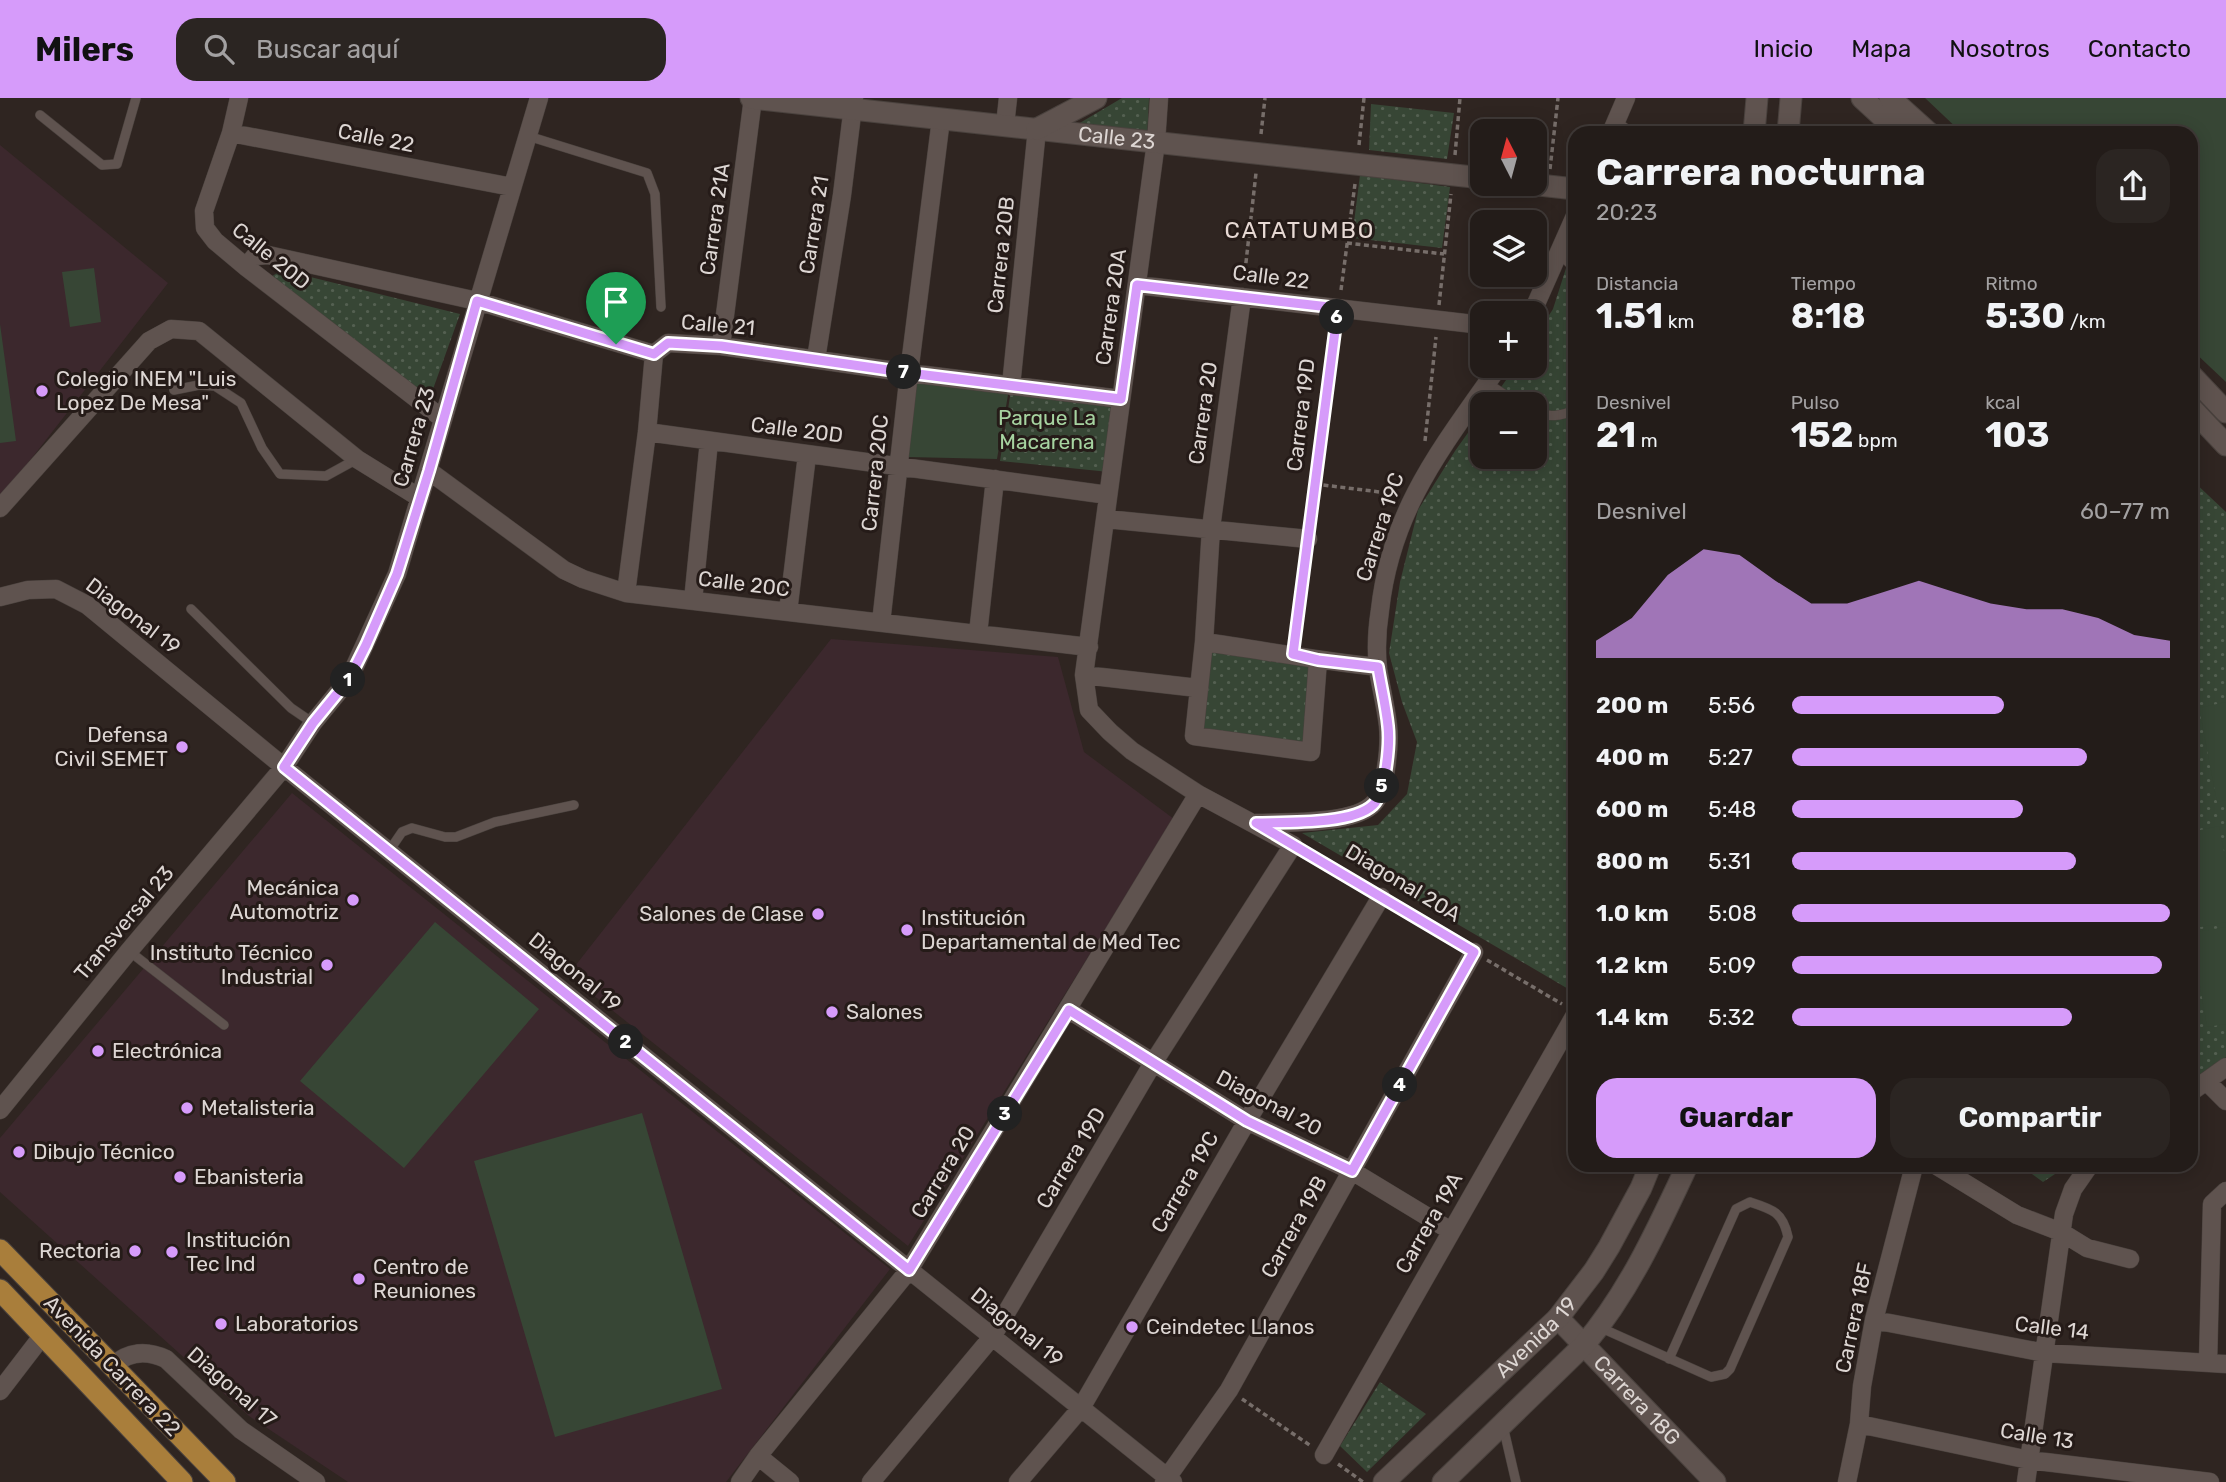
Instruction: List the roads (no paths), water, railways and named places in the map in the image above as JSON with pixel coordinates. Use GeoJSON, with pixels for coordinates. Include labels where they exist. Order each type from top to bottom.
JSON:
{"type":"FeatureCollection","features":[{"type":"Feature","properties":{"kind":"main road","name":"Avenida Carrera 22"},"geometry":{"type":"LineString","coordinates":[[0,1250],[225,1482]]}},
{"type":"Feature","properties":{"kind":"main road","name":"Avenida Carrera 22"},"geometry":{"type":"LineString","coordinates":[[0,1290],[182,1482]]}},
{"type":"Feature","properties":{"kind":"street"},"geometry":{"type":"LineString","coordinates":[[231,133],[239,98]]}},
{"type":"Feature","properties":{"kind":"street","name":"Carrera 23"},"geometry":{"type":"LineString","coordinates":[[284,767],[313,723],[349,679],[397,574],[539,98]]}},
{"type":"Feature","properties":{"kind":"street","name":"Calle 23"},"geometry":{"type":"LineString","coordinates":[[752,98],[853,104],[941,119],[1470,177]]}},
{"type":"Feature","properties":{"kind":"street","name":"Carrera 21A"},"geometry":{"type":"LineString","coordinates":[[721,346],[752,98]]}},
{"type":"Feature","properties":{"kind":"street"},"geometry":{"type":"LineString","coordinates":[[1005,125],[1008,98]]}},
{"type":"Feature","properties":{"kind":"street"},"geometry":{"type":"LineString","coordinates":[[1037,129],[1096,98]]}},
{"type":"Feature","properties":{"kind":"street","name":"Carrera 20A"},"geometry":{"type":"LineString","coordinates":[[1089,647],[1156,142],[1159,98]]}},
{"type":"Feature","properties":{"kind":"street"},"geometry":{"type":"LineString","coordinates":[[1613,126],[1626,98]]}},
{"type":"Feature","properties":{"kind":"street"},"geometry":{"type":"LineString","coordinates":[[1754,126],[1756,98]]}},
{"type":"Feature","properties":{"kind":"street"},"geometry":{"type":"LineString","coordinates":[[1789,126],[1791,98]]}},
{"type":"Feature","properties":{"kind":"street"},"geometry":{"type":"LineString","coordinates":[[1862,98],[1892,126]]}},
{"type":"Feature","properties":{"kind":"street"},"geometry":{"type":"LineString","coordinates":[[1889,98],[1921,126]]}},
{"type":"Feature","properties":{"kind":"street","name":"Carrera 21"},"geometry":{"type":"LineString","coordinates":[[816,359],[842,195],[853,104]]}},
{"type":"Feature","properties":{"kind":"street","name":"Carrera 20C"},"geometry":{"type":"LineString","coordinates":[[881,623],[941,119]]}},
{"type":"Feature","properties":{"kind":"street","name":"Carrera 20B"},"geometry":{"type":"LineString","coordinates":[[1010,386],[1037,129]]}},
{"type":"Feature","properties":{"kind":"street","name":"Calle 22"},"geometry":{"type":"LineString","coordinates":[[231,133],[512,187]]}},
{"type":"Feature","properties":{"kind":"street","name":"Calle 20D"},"geometry":{"type":"LineString","coordinates":[[231,133],[204,211],[205,229],[215,242],[246,267],[443,419]]}},
{"type":"Feature","properties":{"kind":"street"},"geometry":{"type":"LineString","coordinates":[[1547,186],[1568,188]]}},
{"type":"Feature","properties":{"kind":"street"},"geometry":{"type":"LineString","coordinates":[[1537,301],[1568,232]]}},
{"type":"Feature","properties":{"kind":"street"},"geometry":{"type":"LineString","coordinates":[[246,267],[255,256],[268,255],[477,301],[654,354],[647,432],[626,593]]}},
{"type":"Feature","properties":{"kind":"street","name":"Calle 22"},"geometry":{"type":"LineString","coordinates":[[1137,285],[1470,324]]}},
{"type":"Feature","properties":{"kind":"street","name":"Carrera 20"},"geometry":{"type":"LineString","coordinates":[[1242,297],[1211,528],[1194,736],[1311,752],[1318,660]]}},
{"type":"Feature","properties":{"kind":"street"},"geometry":{"type":"LineString","coordinates":[[0,508],[149,341],[171,329],[199,331],[357,459],[420,498]]}},
{"type":"Feature","properties":{"kind":"street","name":"Calle 21"},"geometry":{"type":"LineString","coordinates":[[654,354],[668,343],[721,346],[1121,399]]}},
{"type":"Feature","properties":{"kind":"street"},"geometry":{"type":"LineString","coordinates":[[1487,383],[1491,378]]}},
{"type":"Feature","properties":{"kind":"street"},"geometry":{"type":"LineString","coordinates":[[2198,382],[2226,412]]}},
{"type":"Feature","properties":{"kind":"street","name":"Carrera 19C"},"geometry":{"type":"LineString","coordinates":[[1256,823],[1322,821],[1364,811],[1373,805],[1378,797],[1388,738],[1378,667],[1379,611],[1384,584],[1398,531],[1416,488],[1487,383]]}},
{"type":"Feature","properties":{"kind":"street"},"geometry":{"type":"LineString","coordinates":[[2198,416],[2226,445]]}},
{"type":"Feature","properties":{"kind":"street","name":"Calle 20D"},"geometry":{"type":"LineString","coordinates":[[647,432],[1108,495]]}},
{"type":"Feature","properties":{"kind":"street"},"geometry":{"type":"LineString","coordinates":[[693,601],[709,441]]}},
{"type":"Feature","properties":{"kind":"street"},"geometry":{"type":"LineString","coordinates":[[788,612],[807,455]]}},
{"type":"Feature","properties":{"kind":"street","name":"Calle 20C"},"geometry":{"type":"LineString","coordinates":[[429,471],[565,570],[626,593],[1089,647]]}},
{"type":"Feature","properties":{"kind":"street"},"geometry":{"type":"LineString","coordinates":[[978,634],[995,479]]}},
{"type":"Feature","properties":{"kind":"street"},"geometry":{"type":"LineString","coordinates":[[1106,519],[1308,539]]}},
{"type":"Feature","properties":{"kind":"street","name":"Diagonal 19"},"geometry":{"type":"LineString","coordinates":[[0,597],[28,590],[56,589],[87,605],[1168,1481]]}},
{"type":"Feature","properties":{"kind":"street"},"geometry":{"type":"LineString","coordinates":[[1203,642],[1378,667]]}},
{"type":"Feature","properties":{"kind":"street"},"geometry":{"type":"LineString","coordinates":[[1089,647],[1084,675],[1089,710],[1110,733],[1132,751],[1198,794],[1256,823]]}},
{"type":"Feature","properties":{"kind":"street"},"geometry":{"type":"LineString","coordinates":[[1084,675],[1198,688]]}},
{"type":"Feature","properties":{"kind":"street","name":"Transversal 23"},"geometry":{"type":"LineString","coordinates":[[0,1110],[128,951],[284,767]]}},
{"type":"Feature","properties":{"kind":"street","name":"Carrera 20"},"geometry":{"type":"LineString","coordinates":[[740,1482],[758,1456],[909,1270],[1198,794]]}},
{"type":"Feature","properties":{"kind":"street","name":"Carrera 19D"},"geometry":{"type":"LineString","coordinates":[[871,1482],[992,1337],[1153,1063],[1293,845],[1256,823]]}},
{"type":"Feature","properties":{"kind":"street","name":"Carrera 19C"},"geometry":{"type":"LineString","coordinates":[[1018,1482],[1081,1408],[1247,1121],[1381,897]]}},
{"type":"Feature","properties":{"kind":"street","name":"Carrera 19B"},"geometry":{"type":"LineString","coordinates":[[1168,1481],[1229,1390],[1474,952]]}},
{"type":"Feature","properties":{"kind":"street","name":"Diagonal 20"},"geometry":{"type":"LineString","coordinates":[[1069,1010],[1247,1121],[1352,1171],[1451,1231]]}},
{"type":"Feature","properties":{"kind":"street","name":"Carrera 19A"},"geometry":{"type":"LineString","coordinates":[[1324,1455],[1451,1231],[1568,1012]]}},
{"type":"Feature","properties":{"kind":"street"},"geometry":{"type":"LineString","coordinates":[[2226,1067],[2198,1087],[2226,1101]]}},
{"type":"Feature","properties":{"kind":"street","name":"Avenida 19"},"geometry":{"type":"LineString","coordinates":[[1384,1482],[1558,1318],[1594,1272],[1642,1188],[1648,1172]]}},
{"type":"Feature","properties":{"kind":"street","name":"Avenida 19"},"geometry":{"type":"LineString","coordinates":[[1443,1482],[1584,1345],[1599,1327],[1625,1290],[1685,1172]]}},
{"type":"Feature","properties":{"kind":"street","name":"Carrera 18F"},"geometry":{"type":"LineString","coordinates":[[1847,1482],[1859,1424],[1862,1386],[1874,1320],[1912,1172]]}},
{"type":"Feature","properties":{"kind":"street"},"geometry":{"type":"LineString","coordinates":[[1947,1172],[2017,1215],[2061,1232],[2087,1248],[2130,1259]]}},
{"type":"Feature","properties":{"kind":"street"},"geometry":{"type":"LineString","coordinates":[[2026,1482],[2061,1232],[2068,1201],[2084,1172]]}},
{"type":"Feature","properties":{"kind":"street"},"geometry":{"type":"LineString","coordinates":[[2217,1363],[2212,1204],[2226,1191]]}},
{"type":"Feature","properties":{"kind":"street","name":"Carrera 18G"},"geometry":{"type":"LineString","coordinates":[[1558,1318],[1711,1481]]}},
{"type":"Feature","properties":{"kind":"street","name":"Calle 14"},"geometry":{"type":"LineString","coordinates":[[1874,1320],[2045,1353],[2217,1363]]}},
{"type":"Feature","properties":{"kind":"street"},"geometry":{"type":"LineString","coordinates":[[0,1391],[43,1335]]}},
{"type":"Feature","properties":{"kind":"street","name":"Diagonal 17"},"geometry":{"type":"LineString","coordinates":[[113,1366],[124,1357],[138,1353],[166,1359],[241,1430],[316,1482]]}},
{"type":"Feature","properties":{"kind":"street","name":"Calle 13"},"geometry":{"type":"LineString","coordinates":[[1859,1424],[2029,1460],[2210,1482]]}},
{"type":"Feature","properties":{"kind":"street"},"geometry":{"type":"LineString","coordinates":[[758,1456],[790,1482]]}},
{"type":"Feature","properties":{"kind":"lane"},"geometry":{"type":"LineString","coordinates":[[40,115],[102,165],[117,164],[136,98]]}},
{"type":"Feature","properties":{"kind":"lane"},"geometry":{"type":"LineString","coordinates":[[528,136],[647,173],[655,194],[661,307]]}},
{"type":"Feature","properties":{"kind":"lane"},"geometry":{"type":"LineString","coordinates":[[1559,253],[1568,262]]}},
{"type":"Feature","properties":{"kind":"lane"},"geometry":{"type":"LineString","coordinates":[[1487,383],[1501,392]]}},
{"type":"Feature","properties":{"kind":"lane"},"geometry":{"type":"LineString","coordinates":[[174,390],[199,385],[215,386],[241,402],[262,448],[280,474],[326,476],[357,459]]}},
{"type":"Feature","properties":{"kind":"lane"},"geometry":{"type":"LineString","coordinates":[[1547,416],[1568,412]]}},
{"type":"Feature","properties":{"kind":"lane"},"geometry":{"type":"LineString","coordinates":[[191,609],[291,708],[313,723]]}},
{"type":"Feature","properties":{"kind":"lane"},"geometry":{"type":"LineString","coordinates":[[389,851],[402,832],[412,828],[445,837],[456,837],[495,822],[574,805]]}},
{"type":"Feature","properties":{"kind":"lane"},"geometry":{"type":"LineString","coordinates":[[128,951],[224,1025]]}},
{"type":"Feature","properties":{"kind":"lane"},"geometry":{"type":"LineString","coordinates":[[1599,1327],[1669,1359],[1711,1377],[1725,1374],[1730,1369],[1788,1237],[1785,1222],[1772,1209],[1750,1202],[1736,1209],[1669,1359]]}},
{"type":"Feature","properties":{"kind":"lane"},"geometry":{"type":"LineString","coordinates":[[1503,1424],[1516,1482]]}},
{"type":"Feature","properties":{"kind":"place","name":"Colegio INEM \"Luis Lopez De Mesa\""},"geometry":{"type":"Point","coordinates":[42,391]}},
{"type":"Feature","properties":{"kind":"place","name":"Defensa Civil SEMET"},"geometry":{"type":"Point","coordinates":[182,747]}},
{"type":"Feature","properties":{"kind":"place","name":"Mecánica Automotriz"},"geometry":{"type":"Point","coordinates":[353,900]}},
{"type":"Feature","properties":{"kind":"place","name":"Salones de Clase"},"geometry":{"type":"Point","coordinates":[818,914]}},
{"type":"Feature","properties":{"kind":"place","name":"Institución Departamental de Med Tec"},"geometry":{"type":"Point","coordinates":[907,930]}},
{"type":"Feature","properties":{"kind":"place","name":"Instituto Técnico Industrial"},"geometry":{"type":"Point","coordinates":[327,965]}},
{"type":"Feature","properties":{"kind":"place","name":"Salones"},"geometry":{"type":"Point","coordinates":[832,1012]}},
{"type":"Feature","properties":{"kind":"place","name":"Electrónica"},"geometry":{"type":"Point","coordinates":[98,1051]}},
{"type":"Feature","properties":{"kind":"place","name":"Metalisteria"},"geometry":{"type":"Point","coordinates":[187,1108]}},
{"type":"Feature","properties":{"kind":"place","name":"Dibujo Técnico"},"geometry":{"type":"Point","coordinates":[19,1152]}},
{"type":"Feature","properties":{"kind":"place","name":"Ebanisteria"},"geometry":{"type":"Point","coordinates":[180,1177]}},
{"type":"Feature","properties":{"kind":"place","name":"Rectoria"},"geometry":{"type":"Point","coordinates":[135,1251]}},
{"type":"Feature","properties":{"kind":"place","name":"Institución Tec Ind"},"geometry":{"type":"Point","coordinates":[172,1252]}},
{"type":"Feature","properties":{"kind":"place","name":"Centro de Reuniones"},"geometry":{"type":"Point","coordinates":[359,1279]}},
{"type":"Feature","properties":{"kind":"place","name":"Laboratorios"},"geometry":{"type":"Point","coordinates":[221,1324]}},
{"type":"Feature","properties":{"kind":"place","name":"Ceindetec Llanos"},"geometry":{"type":"Point","coordinates":[1132,1327]}},
{"type":"Feature","properties":{"kind":"district","name":"CATATUMBO"},"geometry":{"type":"Point","coordinates":[1300,230]}},
{"type":"Feature","properties":{"kind":"park label","name":"Parque La Macarena"},"geometry":{"type":"Point","coordinates":[1047,430]}}]}
